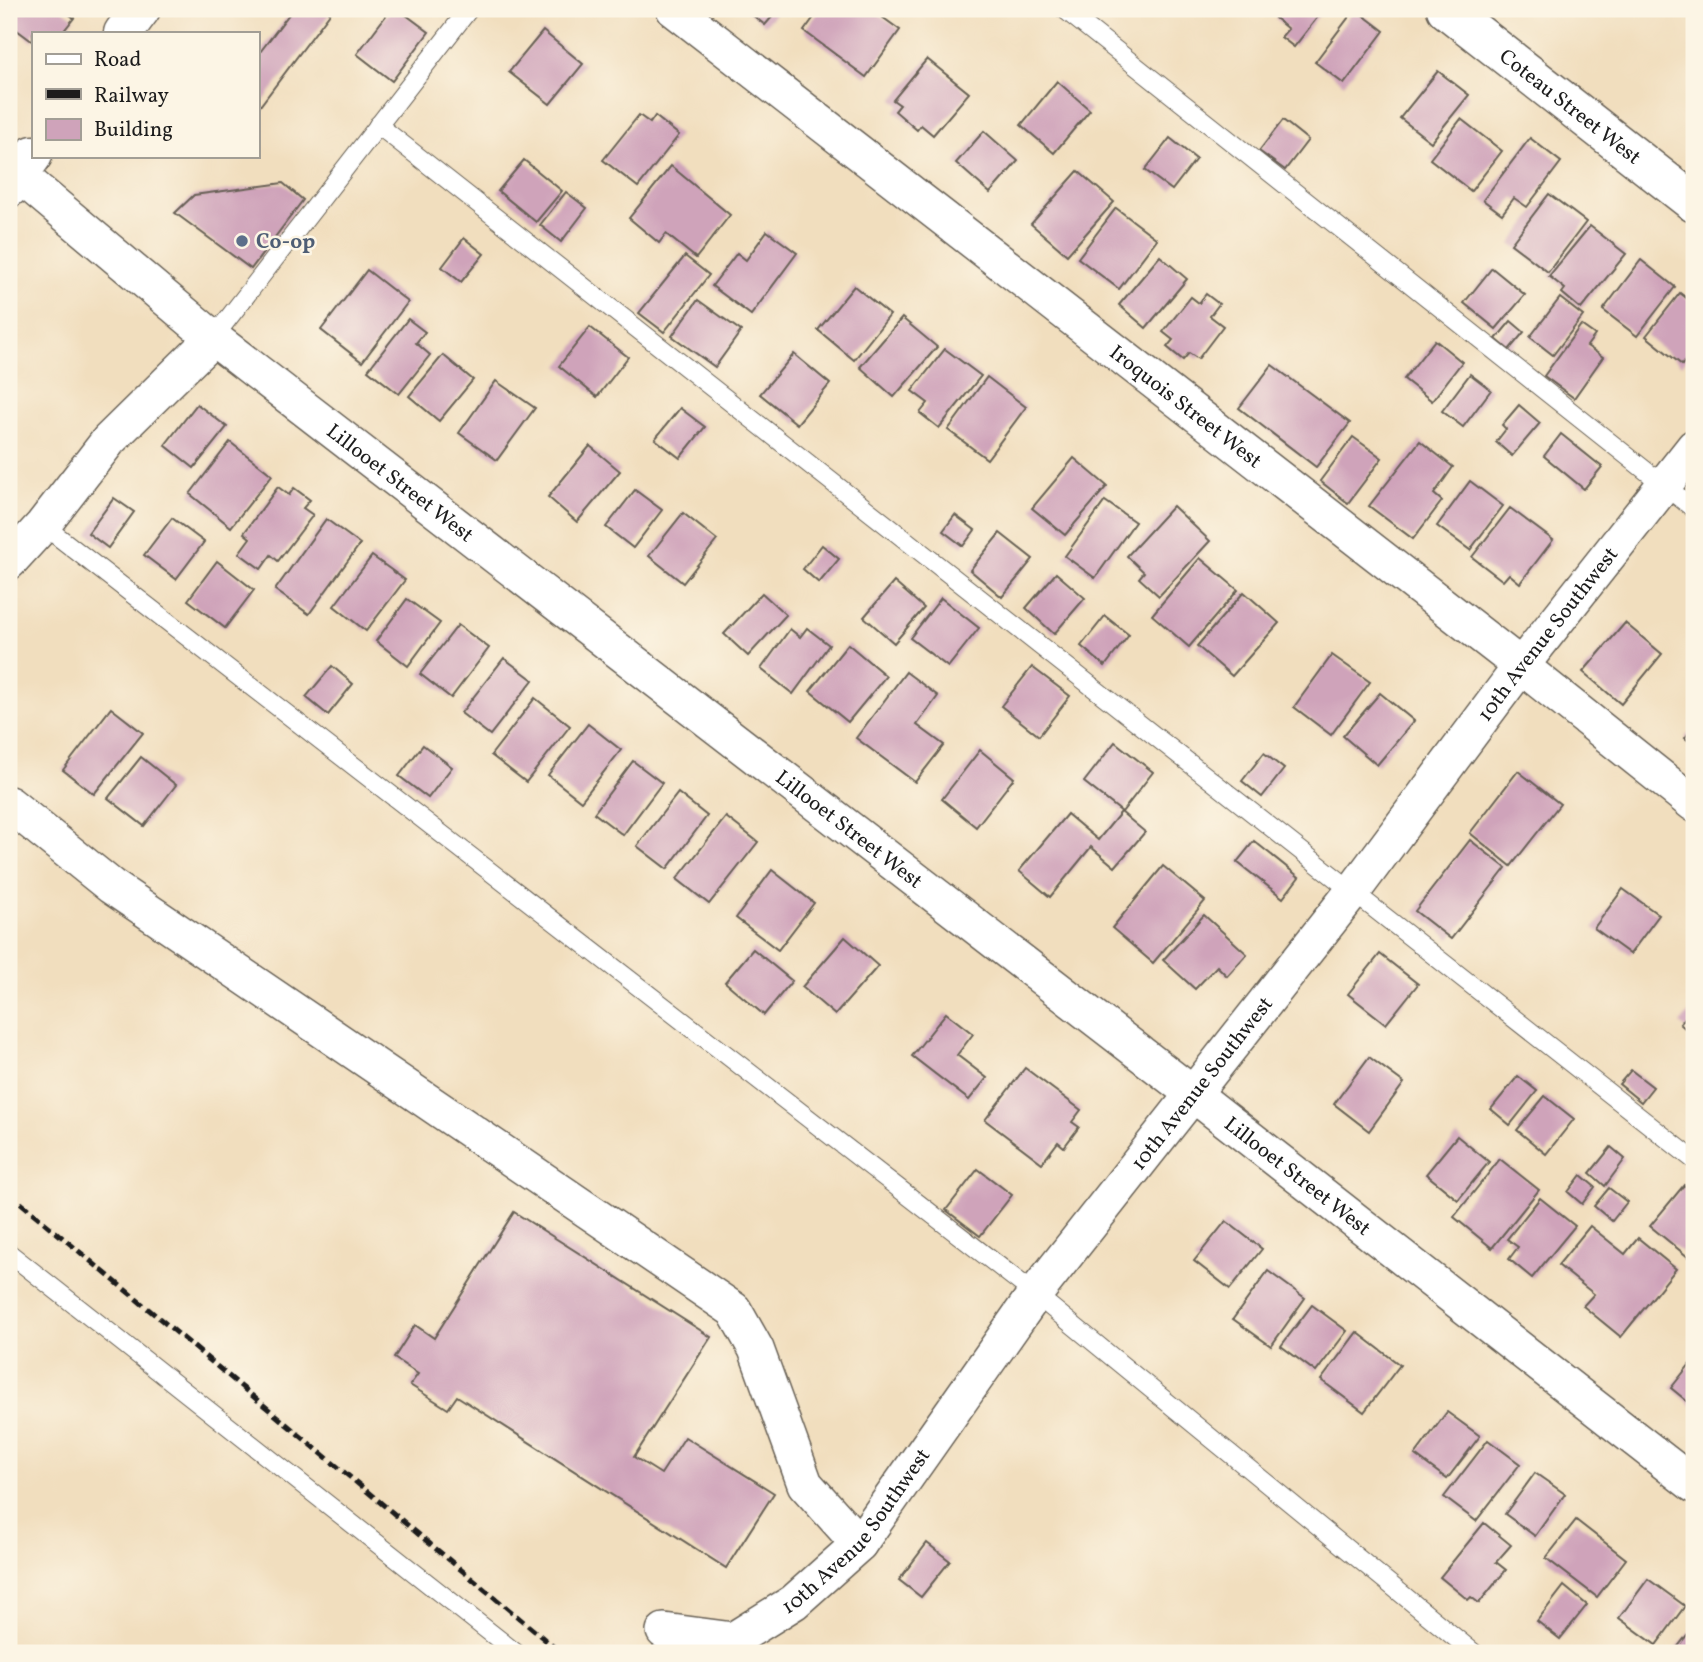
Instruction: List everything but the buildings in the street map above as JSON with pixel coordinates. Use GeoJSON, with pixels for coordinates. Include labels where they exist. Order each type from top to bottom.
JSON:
{"type":"FeatureCollection","features":[{"type":"Feature","properties":{"kind":"street"},"geometry":{"type":"LineString","coordinates":[[124,32],[141,9]]}},
{"type":"Feature","properties":{"kind":"street","name":"Iroquois Street West"},"geometry":{"type":"LineString","coordinates":[[674,9],[1521,666],[1694,804]]}},
{"type":"Feature","properties":{"kind":"street","name":"Coteau Street West"},"geometry":{"type":"LineString","coordinates":[[1446,9],[1694,203]]}},
{"type":"Feature","properties":{"kind":"street","name":"Lillooet Street West"},"geometry":{"type":"LineString","coordinates":[[17,171],[213,338],[1193,1094],[1694,1485]]}},
{"type":"Feature","properties":{"kind":"street"},"geometry":{"type":"LineString","coordinates":[[9,562],[43,525],[109,439],[213,338]]}},
{"type":"Feature","properties":{"kind":"street","name":"10th Avenue Southwest"},"geometry":{"type":"LineString","coordinates":[[664,1631],[733,1640],[794,1602],[859,1544],[1035,1294],[1354,890],[1521,666],[1694,447]]}},
{"type":"Feature","properties":{"kind":"street"},"geometry":{"type":"LineString","coordinates":[[9,804],[111,886],[734,1310],[756,1349],[805,1485],[859,1544]]}},
{"type":"Feature","properties":{"kind":"lane"},"geometry":{"type":"LineString","coordinates":[[213,338],[469,9]]}},
{"type":"Feature","properties":{"kind":"lane"},"geometry":{"type":"LineString","coordinates":[[1064,9],[1694,509]]}},
{"type":"Feature","properties":{"kind":"lane"},"geometry":{"type":"LineString","coordinates":[[378,125],[1694,1160]]}},
{"type":"Feature","properties":{"kind":"lane"},"geometry":{"type":"LineString","coordinates":[[43,525],[1035,1294],[1474,1653]]}},
{"type":"Feature","properties":{"kind":"lane"},"geometry":{"type":"LineString","coordinates":[[9,1252],[516,1653]]}},
{"type":"Feature","properties":{"kind":"railway"},"geometry":{"type":"LineString","coordinates":[[9,1193],[561,1653]]}},
{"type":"Feature","properties":{"kind":"place","name":"Co-op"},"geometry":{"type":"Point","coordinates":[242,241]}}]}
